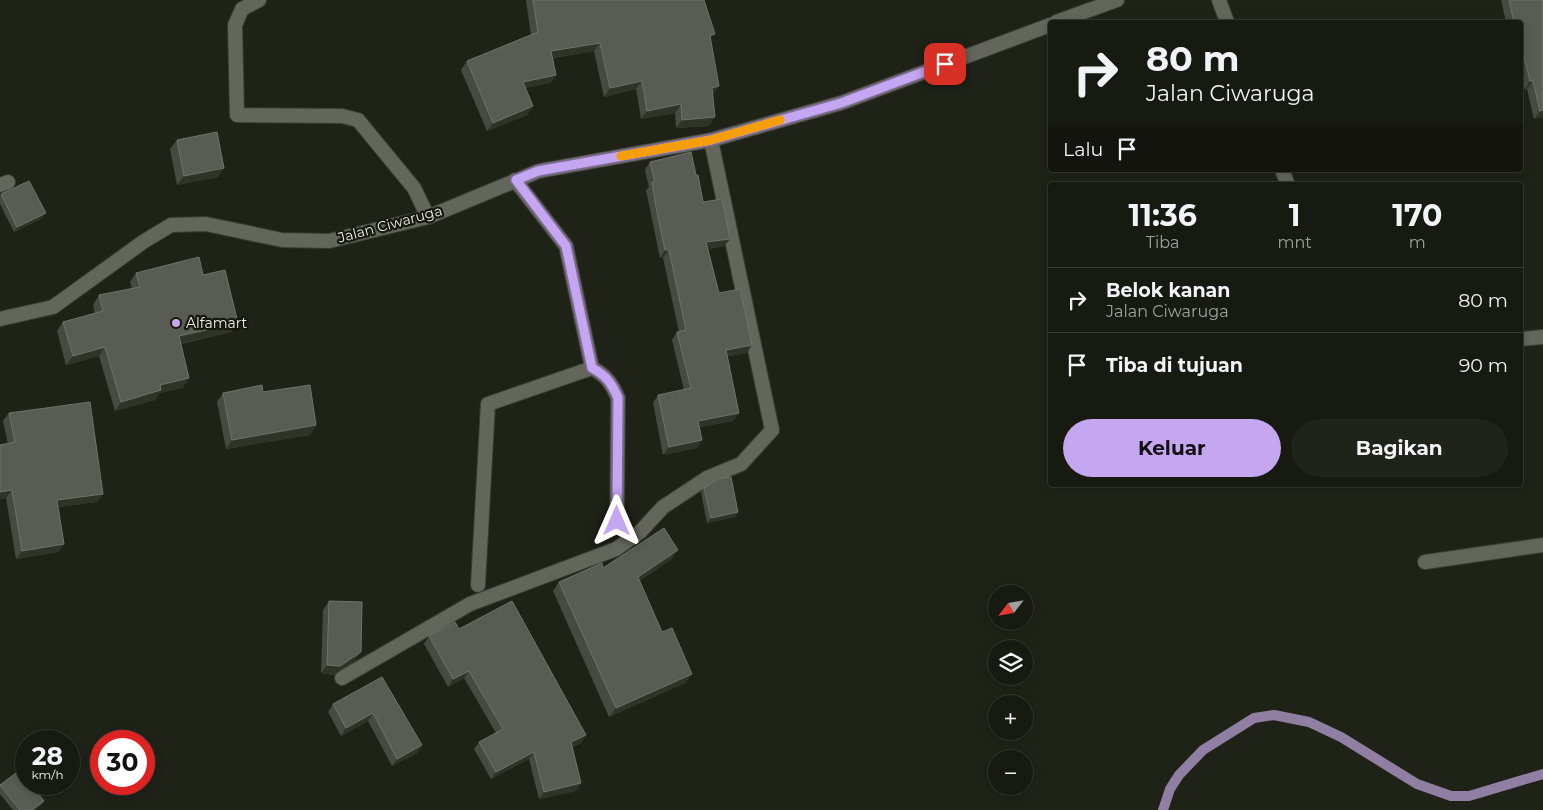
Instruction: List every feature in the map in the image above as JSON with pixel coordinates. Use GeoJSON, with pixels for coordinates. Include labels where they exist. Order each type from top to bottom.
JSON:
{"type":"FeatureCollection","features":[{"type":"Feature","properties":{"kind":"street"},"geometry":{"type":"LineString","coordinates":[[259,0],[242,9],[235,25],[237,115],[342,116],[358,120],[414,188],[428,217]]}},
{"type":"Feature","properties":{"kind":"street"},"geometry":{"type":"LineString","coordinates":[[1062,20],[1117,0]]}},
{"type":"Feature","properties":{"kind":"street"},"geometry":{"type":"LineString","coordinates":[[1219,0],[1226,20]]}},
{"type":"Feature","properties":{"kind":"street","name":"Jalan Ciwaruga"},"geometry":{"type":"LineString","coordinates":[[0,319],[53,306],[143,242],[171,225],[206,224],[282,240],[329,241],[428,217],[538,171],[711,140],[841,103],[1048,26]]}},
{"type":"Feature","properties":{"kind":"street"},"geometry":{"type":"LineString","coordinates":[[342,678],[470,604],[616,549],[640,532],[663,507],[707,478],[741,464],[772,430],[711,140]]}},
{"type":"Feature","properties":{"kind":"street"},"geometry":{"type":"LineString","coordinates":[[516,180],[566,246],[592,368],[602,374],[613,386],[618,398],[617,521]]}},
{"type":"Feature","properties":{"kind":"street"},"geometry":{"type":"LineString","coordinates":[[1523,340],[1543,337]]}},
{"type":"Feature","properties":{"kind":"street"},"geometry":{"type":"LineString","coordinates":[[478,586],[488,404],[592,368]]}},
{"type":"Feature","properties":{"kind":"street"},"geometry":{"type":"LineString","coordinates":[[1425,562],[1543,545]]}},
{"type":"Feature","properties":{"kind":"building"},"geometry":{"type":"Polygon","coordinates":[[[533,0],[704,0],[715,34],[710,36],[719,86],[712,88],[715,117],[682,120],[681,104],[647,111],[642,81],[610,88],[600,43],[551,51],[556,75],[523,82],[533,106],[493,123],[467,61],[538,32],[533,0]]]}},
{"type":"Feature","properties":{"kind":"building"},"geometry":{"type":"Polygon","coordinates":[[[1509,0],[1543,0],[1543,110],[1540,111],[1533,81],[1530,81],[1523,56],[1523,20],[1514,20],[1509,0]]]}},
{"type":"Feature","properties":{"kind":"building"},"geometry":{"type":"Polygon","coordinates":[[[217,132],[224,168],[184,176],[177,140],[217,132]]]}},
{"type":"Feature","properties":{"kind":"building"},"geometry":{"type":"Polygon","coordinates":[[[691,152],[703,202],[722,199],[730,239],[706,242],[719,293],[740,289],[752,345],[726,350],[739,413],[698,421],[702,440],[669,447],[658,395],[691,388],[677,332],[686,330],[669,250],[665,250],[656,207],[652,182],[655,182],[650,162],[691,152]]]}},
{"type":"Feature","properties":{"kind":"building"},"geometry":{"type":"Polygon","coordinates":[[[29,181],[46,213],[17,227],[1,194],[29,181]]]}},
{"type":"Feature","properties":{"kind":"building"},"geometry":{"type":"Polygon","coordinates":[[[199,257],[203,275],[225,270],[238,323],[179,336],[189,378],[160,385],[161,390],[121,402],[105,347],[73,356],[63,322],[103,311],[99,295],[140,287],[136,273],[199,257]]]}},
{"type":"Feature","properties":{"kind":"building"},"geometry":{"type":"Polygon","coordinates":[[[262,385],[263,392],[310,385],[316,425],[232,440],[223,393],[262,385]]]}},
{"type":"Feature","properties":{"kind":"building"},"geometry":{"type":"Polygon","coordinates":[[[90,402],[103,494],[57,500],[64,544],[22,551],[12,490],[0,492],[0,445],[15,442],[9,413],[90,402]]]}},
{"type":"Feature","properties":{"kind":"building"},"geometry":{"type":"Polygon","coordinates":[[[731,477],[738,512],[711,518],[704,488],[718,479],[731,477]]]}},
{"type":"Feature","properties":{"kind":"building"},"geometry":{"type":"Polygon","coordinates":[[[664,528],[678,550],[638,577],[662,632],[672,628],[692,674],[616,708],[559,582],[602,563],[603,568],[664,528]]]}},
{"type":"Feature","properties":{"kind":"building"},"geometry":{"type":"Polygon","coordinates":[[[329,601],[362,602],[361,652],[340,666],[327,665],[329,601]]]}},
{"type":"Feature","properties":{"kind":"building"},"geometry":{"type":"Polygon","coordinates":[[[512,601],[586,735],[571,742],[581,783],[544,792],[534,752],[496,772],[479,742],[503,729],[469,671],[453,679],[429,636],[455,622],[459,629],[512,601]]]}},
{"type":"Feature","properties":{"kind":"building"},"geometry":{"type":"Polygon","coordinates":[[[382,677],[422,745],[397,759],[373,713],[346,728],[333,704],[382,677]]]}},
{"type":"Feature","properties":{"kind":"building"},"geometry":{"type":"Polygon","coordinates":[[[15,774],[15,795],[39,795],[44,801],[32,810],[20,810],[0,785],[15,774]]]}},
{"type":"Feature","properties":{"kind":"waterway"},"geometry":{"type":"LineString","coordinates":[[1163,810],[1170,789],[1179,775],[1203,750],[1254,718],[1274,715],[1309,722],[1341,737],[1417,784],[1451,796],[1469,796],[1543,774]]}},
{"type":"Feature","properties":{"kind":"slow traffic"},"geometry":{"type":"LineString","coordinates":[[621,156],[711,140],[780,120]]}},
{"type":"Feature","properties":{"kind":"place","name":"Alfamart"},"geometry":{"type":"Point","coordinates":[176,323]}},
{"type":"Feature","properties":{"kind":"route"},"geometry":{"type":"LineString","coordinates":[[617,521],[618,398],[613,386],[602,374],[592,368],[566,246],[516,180],[538,171],[711,140],[841,103],[945,64]]}}]}
